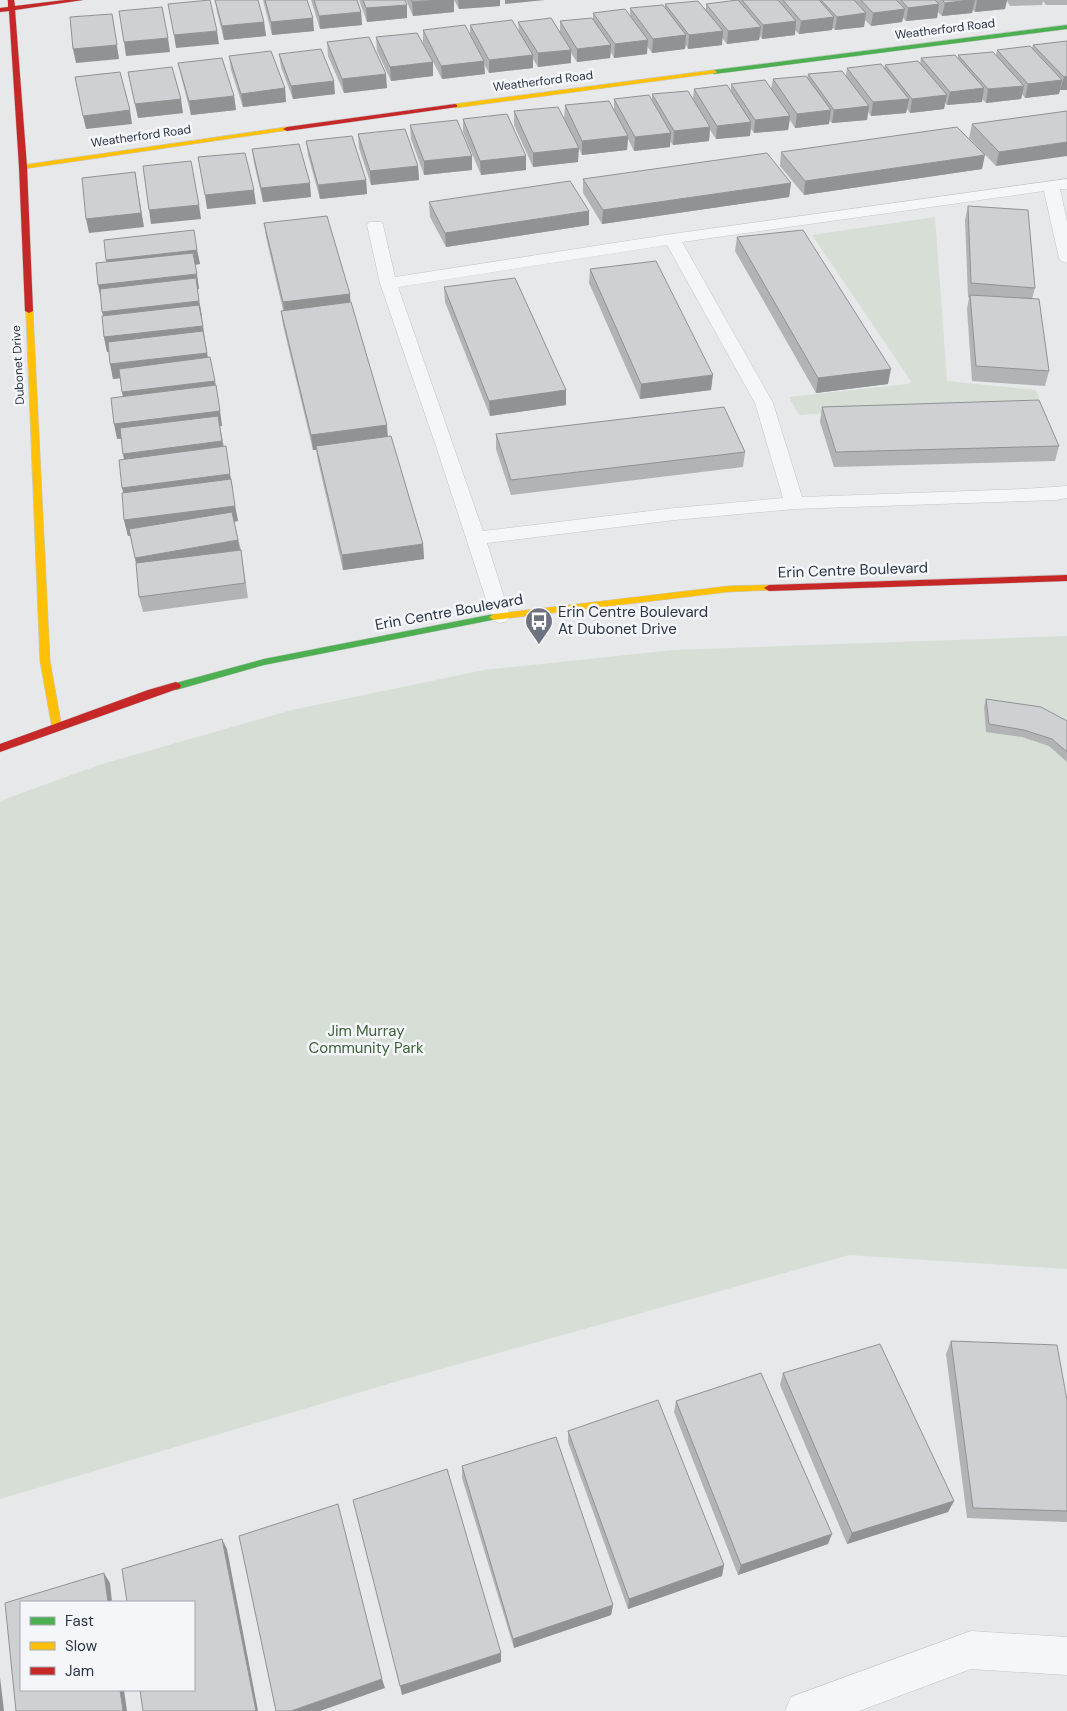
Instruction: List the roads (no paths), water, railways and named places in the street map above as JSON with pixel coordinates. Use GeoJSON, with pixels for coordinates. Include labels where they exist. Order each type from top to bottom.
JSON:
{"type":"FeatureCollection","features":[{"type":"Feature","properties":{"kind":"street"},"geometry":{"type":"LineString","coordinates":[[8,6],[80,0]]}},
{"type":"Feature","properties":{"kind":"street","name":"Dubonet Drive"},"geometry":{"type":"LineString","coordinates":[[8,6],[23,167],[45,661],[57,728]]}},
{"type":"Feature","properties":{"kind":"street","name":"Weatherford Road"},"geometry":{"type":"LineString","coordinates":[[23,167],[415,111],[1067,28]]}},
{"type":"Feature","properties":{"kind":"street","name":"Erin Centre Boulevard"},"geometry":{"type":"LineString","coordinates":[[0,748],[152,693],[264,662],[500,616],[728,589],[1067,578]]}},
{"type":"Feature","properties":{"kind":"street"},"geometry":{"type":"LineString","coordinates":[[805,1711],[971,1650],[1067,1656]]}},
{"type":"Feature","properties":{"kind":"lane"},"geometry":{"type":"LineString","coordinates":[[388,283],[672,238],[1059,185],[1067,258]]}},
{"type":"Feature","properties":{"kind":"lane"},"geometry":{"type":"LineString","coordinates":[[375,225],[388,283],[477,538],[500,616]]}},
{"type":"Feature","properties":{"kind":"lane"},"geometry":{"type":"LineString","coordinates":[[672,238],[764,403],[794,503]]}},
{"type":"Feature","properties":{"kind":"lane"},"geometry":{"type":"LineString","coordinates":[[477,538],[636,517],[794,503],[978,498],[1067,492]]}},
{"type":"Feature","properties":{"kind":"place","name":"Erin Centre Boulevard At Dubonet Drive"},"geometry":{"type":"Point","coordinates":[539,645]}},
{"type":"Feature","properties":{"kind":"park label","name":"Jim Murray Community Park"},"geometry":{"type":"Point","coordinates":[366,1040]}}]}
